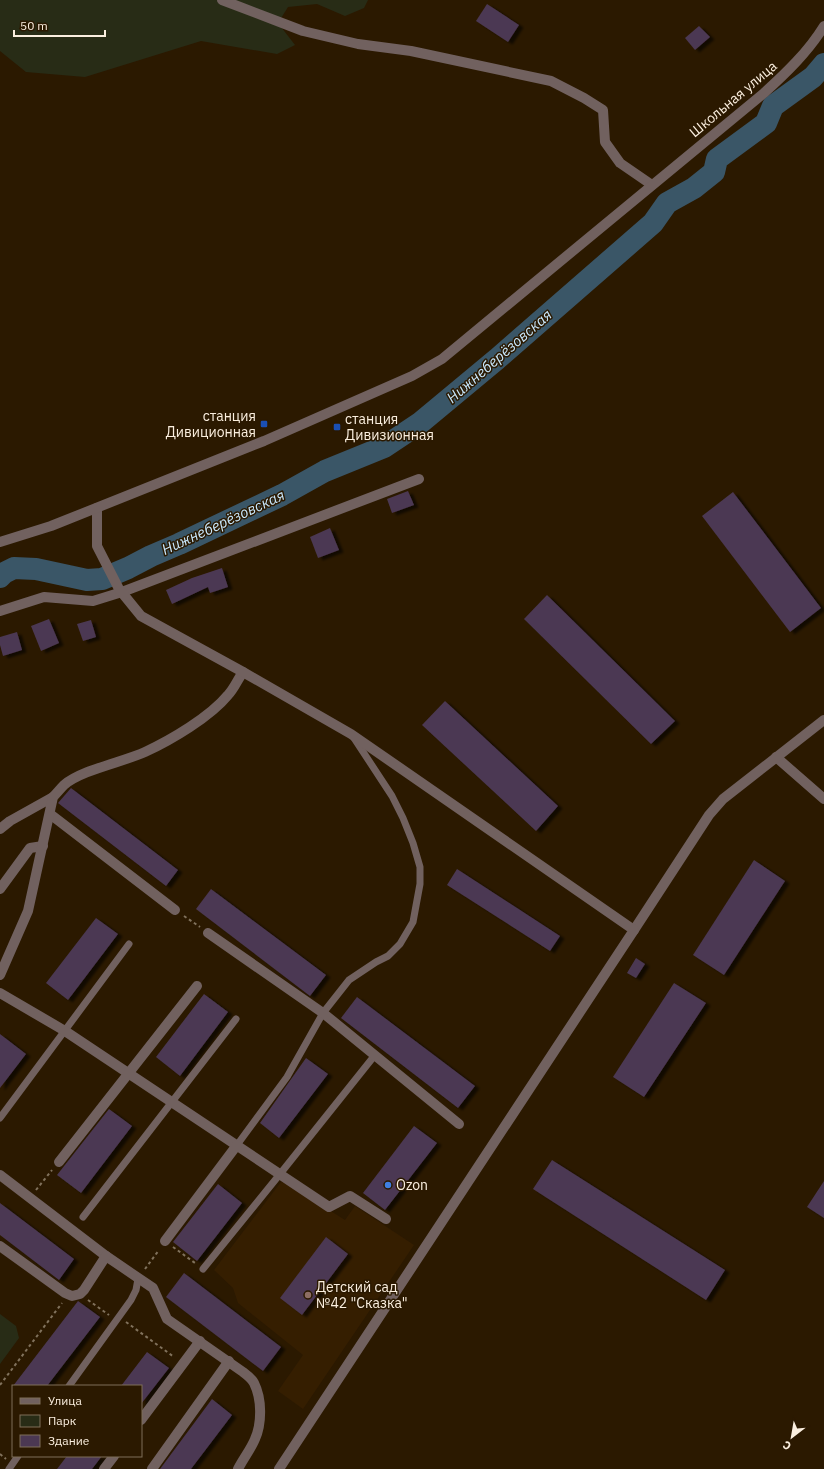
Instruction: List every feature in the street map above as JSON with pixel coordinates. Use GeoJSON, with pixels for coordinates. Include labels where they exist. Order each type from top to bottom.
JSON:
{"type":"FeatureCollection","features":[{"type":"Feature","properties":{"kind":"street"},"geometry":{"type":"LineString","coordinates":[[222,0],[304,31],[358,44],[411,51],[551,80],[603,110],[605,142],[620,163],[652,185]]}},
{"type":"Feature","properties":{"kind":"street","name":"Школьная улица"},"geometry":{"type":"LineString","coordinates":[[0,542],[51,526],[264,441],[412,376],[442,359],[491,320],[787,73],[824,26]]}},
{"type":"Feature","properties":{"kind":"street"},"geometry":{"type":"LineString","coordinates":[[0,611],[44,597],[93,601],[122,592],[419,479]]}},
{"type":"Feature","properties":{"kind":"street"},"geometry":{"type":"LineString","coordinates":[[97,508],[97,546],[122,592],[142,616],[351,734],[634,930]]}},
{"type":"Feature","properties":{"kind":"street"},"geometry":{"type":"LineString","coordinates":[[0,829],[10,821],[53,797],[71,780],[145,752],[176,735],[206,715],[229,695],[242,672]]}},
{"type":"Feature","properties":{"kind":"street"},"geometry":{"type":"LineString","coordinates":[[279,1469],[709,815],[723,799],[824,720]]}},
{"type":"Feature","properties":{"kind":"street"},"geometry":{"type":"LineString","coordinates":[[776,757],[824,798]]}},
{"type":"Feature","properties":{"kind":"street"},"geometry":{"type":"LineString","coordinates":[[0,974],[28,911],[53,797]]}},
{"type":"Feature","properties":{"kind":"street"},"geometry":{"type":"LineString","coordinates":[[50,814],[175,910]]}},
{"type":"Feature","properties":{"kind":"street"},"geometry":{"type":"LineString","coordinates":[[0,889],[30,848],[43,846]]}},
{"type":"Feature","properties":{"kind":"street"},"geometry":{"type":"LineString","coordinates":[[208,932],[323,1013],[460,1124]]}},
{"type":"Feature","properties":{"kind":"street"},"geometry":{"type":"LineString","coordinates":[[59,1162],[197,986]]}},
{"type":"Feature","properties":{"kind":"street"},"geometry":{"type":"LineString","coordinates":[[0,993],[65,1031],[329,1207],[350,1196],[386,1219]]}},
{"type":"Feature","properties":{"kind":"street"},"geometry":{"type":"LineString","coordinates":[[165,1241],[237,1145]]}},
{"type":"Feature","properties":{"kind":"street"},"geometry":{"type":"LineString","coordinates":[[0,1175],[106,1256],[153,1288],[167,1319],[228,1361],[254,1382],[259,1398],[260,1414],[258,1430],[255,1440],[238,1469]]}},
{"type":"Feature","properties":{"kind":"street"},"geometry":{"type":"LineString","coordinates":[[1,1250],[72,1296],[80,1294],[106,1256]]}},
{"type":"Feature","properties":{"kind":"street"},"geometry":{"type":"LineString","coordinates":[[142,1419],[200,1342]]}},
{"type":"Feature","properties":{"kind":"street"},"geometry":{"type":"LineString","coordinates":[[152,1469],[228,1361]]}},
{"type":"Feature","properties":{"kind":"street"},"geometry":{"type":"LineString","coordinates":[[104,1469],[113,1457]]}},
{"type":"Feature","properties":{"kind":"lane"},"geometry":{"type":"LineString","coordinates":[[237,1145],[287,1077],[323,1013],[349,980],[388,956],[400,944],[413,922],[420,884],[420,867],[413,843],[392,796],[351,734]]}},
{"type":"Feature","properties":{"kind":"lane"},"geometry":{"type":"LineString","coordinates":[[0,1118],[130,944]]}},
{"type":"Feature","properties":{"kind":"lane"},"geometry":{"type":"LineString","coordinates":[[82,1217],[236,1019]]}},
{"type":"Feature","properties":{"kind":"lane"},"geometry":{"type":"LineString","coordinates":[[202,1269],[375,1055]]}},
{"type":"Feature","properties":{"kind":"lane"},"geometry":{"type":"LineString","coordinates":[[70,1385],[131,1300],[136,1290],[138,1279]]}},
{"type":"Feature","properties":{"kind":"lane"},"geometry":{"type":"LineString","coordinates":[[9,1469],[17,1457]]}},
{"type":"Feature","properties":{"kind":"path"},"geometry":{"type":"LineString","coordinates":[[175,910],[208,932]]}},
{"type":"Feature","properties":{"kind":"path"},"geometry":{"type":"LineString","coordinates":[[30,1198],[59,1162]]}},
{"type":"Feature","properties":{"kind":"path"},"geometry":{"type":"LineString","coordinates":[[138,1279],[165,1241],[202,1269]]}},
{"type":"Feature","properties":{"kind":"path"},"geometry":{"type":"LineString","coordinates":[[0,1384],[68,1294]]}},
{"type":"Feature","properties":{"kind":"path"},"geometry":{"type":"LineString","coordinates":[[80,1294],[183,1364]]}},
{"type":"Feature","properties":{"kind":"shaded area","name":"Детский сад №42 \"Сказка\""},"geometry":{"type":"Polygon","coordinates":[[[281,1182],[288,1184],[345,1220],[355,1206],[414,1245],[303,1409],[278,1391],[303,1355],[238,1303],[233,1288],[214,1270],[281,1182]]]}},
{"type":"Feature","properties":{"kind":"green space"},"geometry":{"type":"Polygon","coordinates":[[[0,0],[368,0],[364,8],[345,16],[317,4],[288,7],[278,23],[295,45],[277,54],[201,41],[85,77],[26,72],[0,51],[0,0]]]}},
{"type":"Feature","properties":{"kind":"green space"},"geometry":{"type":"Polygon","coordinates":[[[0,1314],[16,1326],[19,1338],[0,1364],[0,1314]]]}},
{"type":"Feature","properties":{"kind":"building"},"geometry":{"type":"Polygon","coordinates":[[[487,4],[519,25],[508,42],[476,21],[487,4]]]}},
{"type":"Feature","properties":{"kind":"building"},"geometry":{"type":"Polygon","coordinates":[[[699,26],[710,37],[695,50],[685,38],[699,26]]]}},
{"type":"Feature","properties":{"kind":"building"},"geometry":{"type":"Polygon","coordinates":[[[408,491],[414,505],[392,513],[387,499],[408,491]]]}},
{"type":"Feature","properties":{"kind":"building"},"geometry":{"type":"Polygon","coordinates":[[[733,492],[821,608],[790,632],[702,516],[733,492]]]}},
{"type":"Feature","properties":{"kind":"building"},"geometry":{"type":"Polygon","coordinates":[[[330,528],[339,550],[318,558],[310,537],[330,528]]]}},
{"type":"Feature","properties":{"kind":"building"},"geometry":{"type":"Polygon","coordinates":[[[222,568],[228,587],[210,593],[208,587],[172,604],[166,590],[192,578],[222,568]]]}},
{"type":"Feature","properties":{"kind":"building"},"geometry":{"type":"Polygon","coordinates":[[[547,595],[675,721],[651,744],[524,619],[547,595]]]}},
{"type":"Feature","properties":{"kind":"building"},"geometry":{"type":"Polygon","coordinates":[[[49,619],[59,643],[41,651],[31,626],[49,619]]]}},
{"type":"Feature","properties":{"kind":"building"},"geometry":{"type":"Polygon","coordinates":[[[91,620],[96,637],[83,641],[77,624],[91,620]]]}},
{"type":"Feature","properties":{"kind":"building"},"geometry":{"type":"Polygon","coordinates":[[[17,632],[22,650],[3,656],[0,645],[0,637],[17,632]]]}},
{"type":"Feature","properties":{"kind":"building"},"geometry":{"type":"Polygon","coordinates":[[[445,701],[558,806],[536,831],[422,725],[445,701]]]}},
{"type":"Feature","properties":{"kind":"building"},"geometry":{"type":"Polygon","coordinates":[[[71,788],[178,870],[166,886],[58,803],[71,788]]]}},
{"type":"Feature","properties":{"kind":"building"},"geometry":{"type":"Polygon","coordinates":[[[754,860],[785,881],[724,975],[693,955],[754,860]]]}},
{"type":"Feature","properties":{"kind":"building"},"geometry":{"type":"Polygon","coordinates":[[[457,869],[560,936],[550,951],[447,885],[457,869]]]}},
{"type":"Feature","properties":{"kind":"building"},"geometry":{"type":"Polygon","coordinates":[[[211,889],[326,975],[310,996],[196,909],[211,889]]]}},
{"type":"Feature","properties":{"kind":"building"},"geometry":{"type":"Polygon","coordinates":[[[96,918],[118,934],[68,1000],[46,983],[96,918]]]}},
{"type":"Feature","properties":{"kind":"building"},"geometry":{"type":"Polygon","coordinates":[[[636,958],[645,964],[636,978],[627,973],[636,958]]]}},
{"type":"Feature","properties":{"kind":"building"},"geometry":{"type":"Polygon","coordinates":[[[674,983],[706,1003],[644,1097],[613,1077],[674,983]]]}},
{"type":"Feature","properties":{"kind":"building"},"geometry":{"type":"Polygon","coordinates":[[[204,994],[228,1012],[180,1076],[156,1057],[204,994]]]}},
{"type":"Feature","properties":{"kind":"building"},"geometry":{"type":"Polygon","coordinates":[[[357,997],[475,1086],[458,1108],[341,1018],[357,997]]]}},
{"type":"Feature","properties":{"kind":"building"},"geometry":{"type":"Polygon","coordinates":[[[0,1034],[26,1054],[0,1088],[0,1034]]]}},
{"type":"Feature","properties":{"kind":"building"},"geometry":{"type":"Polygon","coordinates":[[[306,1058],[328,1074],[279,1138],[260,1123],[306,1058]]]}},
{"type":"Feature","properties":{"kind":"building"},"geometry":{"type":"Polygon","coordinates":[[[109,1109],[132,1126],[81,1193],[57,1175],[109,1109]]]}},
{"type":"Feature","properties":{"kind":"building"},"geometry":{"type":"Polygon","coordinates":[[[414,1126],[437,1143],[385,1210],[363,1193],[414,1126]]]}},
{"type":"Feature","properties":{"kind":"building"},"geometry":{"type":"Polygon","coordinates":[[[552,1160],[725,1270],[706,1300],[533,1189],[552,1160]]]}},
{"type":"Feature","properties":{"kind":"building"},"geometry":{"type":"Polygon","coordinates":[[[824,1181],[824,1218],[807,1207],[824,1181]]]}},
{"type":"Feature","properties":{"kind":"building"},"geometry":{"type":"Polygon","coordinates":[[[218,1184],[242,1203],[197,1261],[173,1242],[218,1184]]]}},
{"type":"Feature","properties":{"kind":"building"},"geometry":{"type":"Polygon","coordinates":[[[0,1203],[74,1259],[59,1280],[0,1235],[0,1203]]]}},
{"type":"Feature","properties":{"kind":"building"},"geometry":{"type":"Polygon","coordinates":[[[326,1237],[348,1254],[302,1315],[280,1298],[326,1237]]]}},
{"type":"Feature","properties":{"kind":"building"},"geometry":{"type":"Polygon","coordinates":[[[184,1273],[281,1347],[263,1371],[166,1297],[184,1273]]]}},
{"type":"Feature","properties":{"kind":"building"},"geometry":{"type":"Polygon","coordinates":[[[78,1301],[100,1317],[48,1385],[14,1385],[78,1301]]]}},
{"type":"Feature","properties":{"kind":"building"},"geometry":{"type":"Polygon","coordinates":[[[147,1352],[169,1368],[142,1403],[142,1385],[122,1385],[147,1352]]]}},
{"type":"Feature","properties":{"kind":"building"},"geometry":{"type":"Polygon","coordinates":[[[212,1399],[232,1415],[191,1469],[160,1469],[212,1399]]]}},
{"type":"Feature","properties":{"kind":"building"},"geometry":{"type":"Polygon","coordinates":[[[66,1457],[101,1457],[92,1469],[57,1469],[66,1457]]]}},
{"type":"Feature","properties":{"kind":"waterway","name":"Нижнеберёзовская"},"geometry":{"type":"LineString","coordinates":[[0,577],[4,573],[14,568],[36,569],[87,580],[102,579],[282,495],[325,471],[384,447],[420,423],[497,359],[653,223],[667,203],[694,188],[714,172],[717,159],[766,123],[773,106],[813,77],[824,64]]}},
{"type":"Feature","properties":{"kind":"place","name":"станция Дивиционная"},"geometry":{"type":"Point","coordinates":[264,424]}},
{"type":"Feature","properties":{"kind":"place","name":"станция Дивизионная"},"geometry":{"type":"Point","coordinates":[337,427]}},
{"type":"Feature","properties":{"kind":"place","name":"Ozon"},"geometry":{"type":"Point","coordinates":[388,1185]}},
{"type":"Feature","properties":{"kind":"place","name":"Детский сад №42 \"Сказка\""},"geometry":{"type":"Point","coordinates":[308,1295]}}]}
